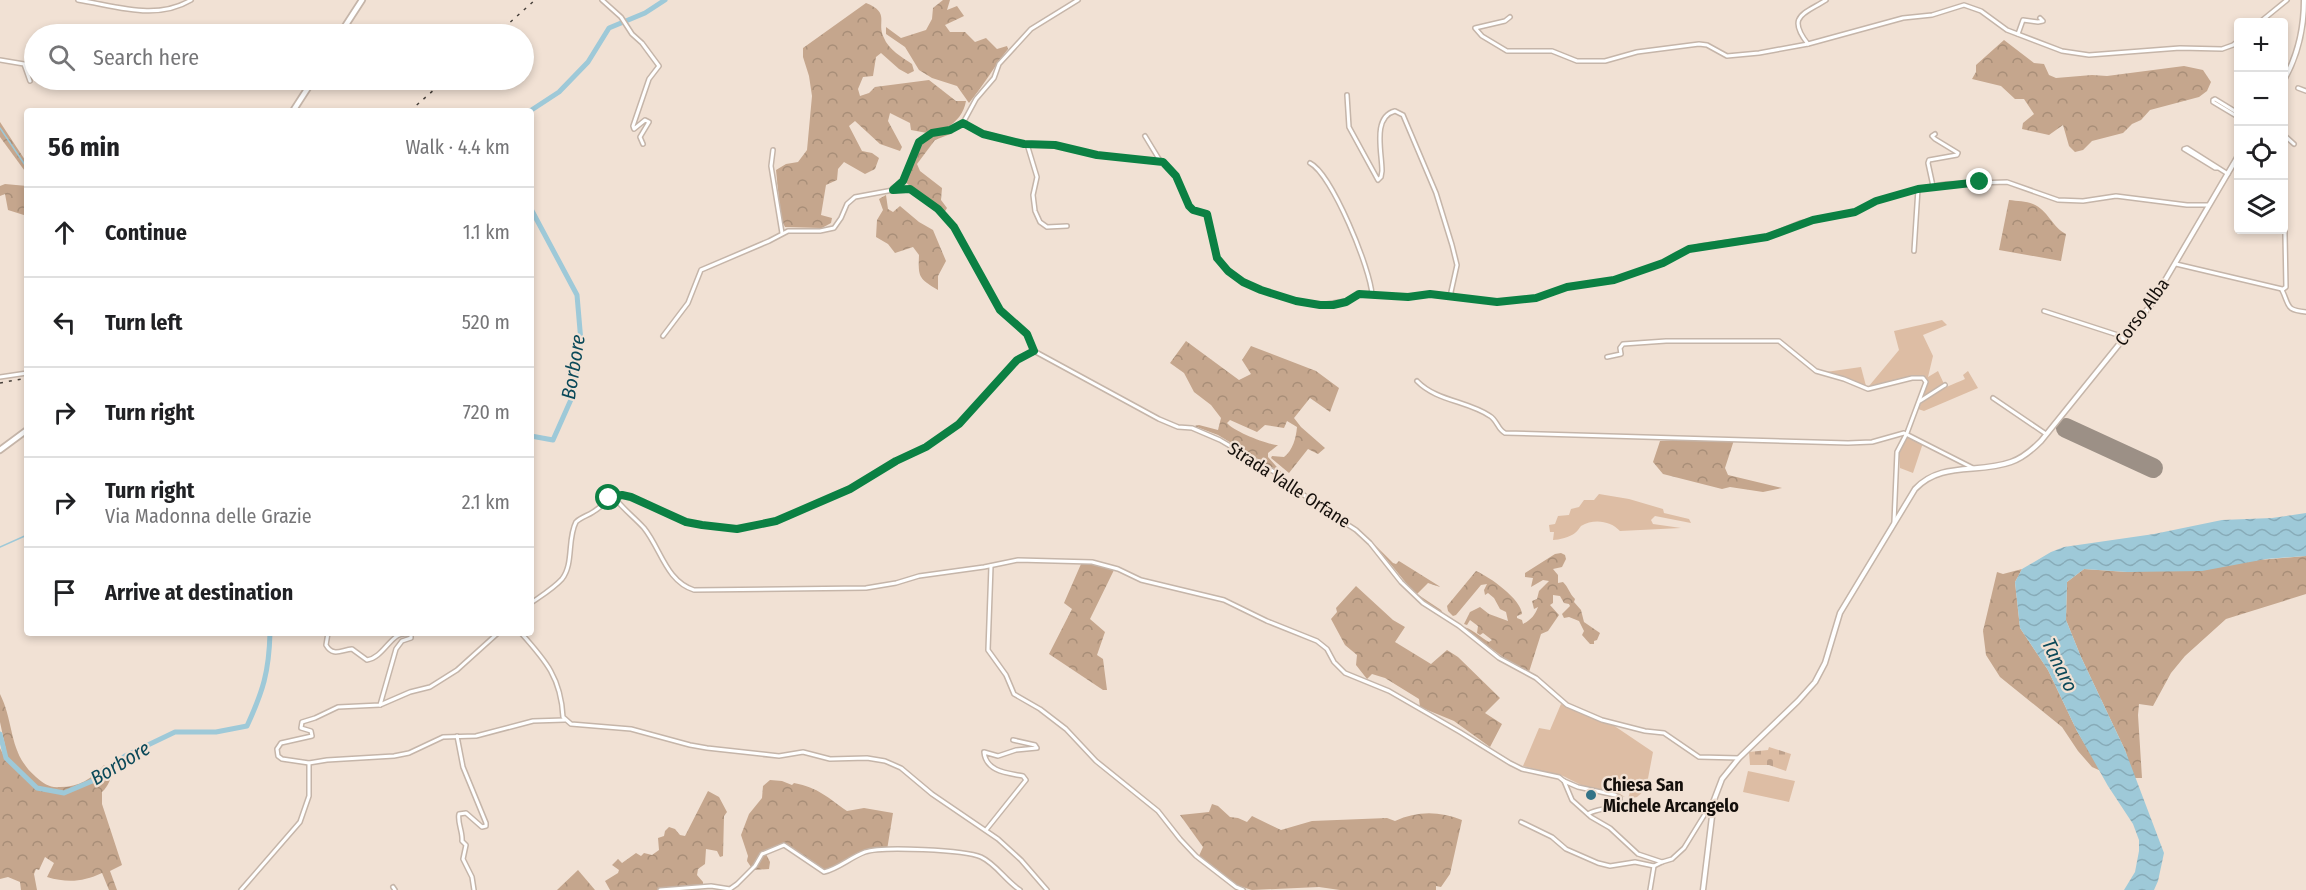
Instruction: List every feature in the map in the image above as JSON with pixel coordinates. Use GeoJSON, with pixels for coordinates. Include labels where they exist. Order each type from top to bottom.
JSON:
{"type":"FeatureCollection","features":[{"type":"Feature","properties":{"kind":"main road"},"geometry":{"type":"LineString","coordinates":[[346,24],[362,0]]}},
{"type":"Feature","properties":{"kind":"main road"},"geometry":{"type":"LineString","coordinates":[[295,108],[307,90]]}},
{"type":"Feature","properties":{"kind":"main road"},"geometry":{"type":"LineString","coordinates":[[0,450],[24,432]]}},
{"type":"Feature","properties":{"kind":"street"},"geometry":{"type":"LineString","coordinates":[[78,0],[156,12],[174,9],[191,0]]}},
{"type":"Feature","properties":{"kind":"street"},"geometry":{"type":"LineString","coordinates":[[602,0],[621,17],[659,66],[649,79],[633,126],[634,129],[645,120],[649,122],[640,137],[643,144]]}},
{"type":"Feature","properties":{"kind":"street"},"geometry":{"type":"LineString","coordinates":[[893,190],[893,187],[903,181],[919,142],[932,133],[950,130],[963,123],[976,99],[994,78],[999,64],[1031,29],[1078,0]]}},
{"type":"Feature","properties":{"kind":"street"},"geometry":{"type":"LineString","coordinates":[[1808,44],[1798,32],[1798,24],[1805,11],[1826,0]]}},
{"type":"Feature","properties":{"kind":"street"},"geometry":{"type":"LineString","coordinates":[[1961,0],[1964,5]]}},
{"type":"Feature","properties":{"kind":"street"},"geometry":{"type":"LineString","coordinates":[[2265,18],[2287,0]]}},
{"type":"Feature","properties":{"kind":"street"},"geometry":{"type":"LineString","coordinates":[[2287,72],[2296,54],[2302,32],[2305,15],[2304,1]]}},
{"type":"Feature","properties":{"kind":"street"},"geometry":{"type":"LineString","coordinates":[[1510,17],[1505,21],[1475,28],[1482,36],[1507,51],[1552,51],[1577,61],[1605,61],[1637,52],[1699,44],[1707,45],[1727,56],[1808,44],[1903,18],[1932,15],[1964,5],[1981,11],[2007,30],[2062,51],[2088,55],[2180,48],[2222,49],[2234,44]]}},
{"type":"Feature","properties":{"kind":"street"},"geometry":{"type":"LineString","coordinates":[[2018,34],[2023,20],[2043,21],[2040,18]]}},
{"type":"Feature","properties":{"kind":"street"},"geometry":{"type":"LineString","coordinates":[[0,60],[24,64]]}},
{"type":"Feature","properties":{"kind":"street"},"geometry":{"type":"LineString","coordinates":[[2298,88],[2306,91]]}},
{"type":"Feature","properties":{"kind":"street"},"geometry":{"type":"LineString","coordinates":[[1347,95],[1349,127],[1378,180],[1382,171],[1382,120],[1386,114],[1395,111],[1403,115],[1436,194],[1452,245],[1457,265],[1452,297]]}},
{"type":"Feature","properties":{"kind":"street"},"geometry":{"type":"LineString","coordinates":[[2215,99],[2238,115],[2213,102],[2213,100],[2215,99]]}},
{"type":"Feature","properties":{"kind":"street"},"geometry":{"type":"LineString","coordinates":[[963,123],[983,134],[1027,144],[1055,145],[1097,155],[1163,162]]}},
{"type":"Feature","properties":{"kind":"street"},"geometry":{"type":"LineString","coordinates":[[1933,186],[1929,160],[1958,154],[1935,140],[1932,136],[1935,134]]}},
{"type":"Feature","properties":{"kind":"street"},"geometry":{"type":"LineString","coordinates":[[1145,136],[1176,176],[1189,206],[1193,210],[1207,214],[1217,258],[1228,271],[1243,282],[1296,301],[1320,305],[1346,302],[1359,294],[1408,297],[1430,294],[1497,302],[1536,298],[1567,287],[1614,280],[1663,263],[1689,249],[1767,237],[1813,220],[1855,212],[1876,201],[1933,186],[2007,182],[2058,200],[2083,201],[2116,196],[2187,205],[2211,205]]}},
{"type":"Feature","properties":{"kind":"street"},"geometry":{"type":"LineString","coordinates":[[2288,139],[2294,144]]}},
{"type":"Feature","properties":{"kind":"street"},"geometry":{"type":"LineString","coordinates":[[1027,144],[1037,177],[1033,195],[1035,211],[1040,222],[1047,227],[1067,226]]}},
{"type":"Feature","properties":{"kind":"street"},"geometry":{"type":"LineString","coordinates":[[2217,168],[2184,149],[2187,148],[2228,174]]}},
{"type":"Feature","properties":{"kind":"street"},"geometry":{"type":"LineString","coordinates":[[773,150],[771,166],[782,233]]}},
{"type":"Feature","properties":{"kind":"street"},"geometry":{"type":"LineString","coordinates":[[1310,163],[1318,168],[1343,207],[1372,295]]}},
{"type":"Feature","properties":{"kind":"street","name":"Corso Alba"},"geometry":{"type":"LineString","coordinates":[[1703,890],[1714,800],[1726,773],[1803,697],[1815,682],[1825,663],[1840,613],[1915,489],[1928,478],[1946,471],[2011,462],[2031,451],[2150,306],[2234,163]]}},
{"type":"Feature","properties":{"kind":"street"},"geometry":{"type":"LineString","coordinates":[[534,601],[561,580],[565,574],[571,536],[576,522],[614,497],[622,495],[631,497],[686,522],[702,525],[737,529],[776,521],[850,489],[896,461],[926,447],[959,424],[1017,360],[1034,351],[1027,334],[1000,310],[954,227],[938,209],[910,189],[855,197],[847,204],[834,228],[820,231],[788,231],[769,242],[700,270],[688,303],[663,336]]}},
{"type":"Feature","properties":{"kind":"street"},"geometry":{"type":"LineString","coordinates":[[1914,251],[1918,189]]}},
{"type":"Feature","properties":{"kind":"street"},"geometry":{"type":"LineString","coordinates":[[2284,234],[2286,287],[2282,290],[2290,309],[2306,312]]}},
{"type":"Feature","properties":{"kind":"street","name":"Corso Alba"},"geometry":{"type":"LineString","coordinates":[[2176,264],[2282,290]]}},
{"type":"Feature","properties":{"kind":"street"},"geometry":{"type":"LineString","coordinates":[[2044,311],[2124,337]]}},
{"type":"Feature","properties":{"kind":"street"},"geometry":{"type":"LineString","coordinates":[[1607,357],[1621,354],[1620,348],[1623,344],[1666,341],[1779,341],[1816,371],[1868,389],[1912,378],[1923,378],[1926,382],[1919,402],[1907,434],[1897,452],[1894,522]]}},
{"type":"Feature","properties":{"kind":"street","name":"Strada Valle Orfane"},"geometry":{"type":"LineString","coordinates":[[1034,351],[1159,419],[1178,427],[1192,428],[1220,440],[1276,473],[1314,503],[1356,530],[1370,543],[1401,582],[1423,603],[1459,626],[1499,658],[1536,678],[1567,705],[1602,720],[1664,733],[1699,757],[1739,758]]}},
{"type":"Feature","properties":{"kind":"street"},"geometry":{"type":"LineString","coordinates":[[0,377],[24,373]]}},
{"type":"Feature","properties":{"kind":"street"},"geometry":{"type":"LineString","coordinates":[[1417,381],[1429,391],[1461,402],[1492,417],[1501,431],[1505,433],[1807,443],[1872,442],[1901,433],[1973,468]]}},
{"type":"Feature","properties":{"kind":"street"},"geometry":{"type":"LineString","coordinates":[[1919,402],[1945,385]]}},
{"type":"Feature","properties":{"kind":"street"},"geometry":{"type":"LineString","coordinates":[[1993,398],[2046,434]]}},
{"type":"Feature","properties":{"kind":"street"},"geometry":{"type":"LineString","coordinates":[[614,497],[645,530],[678,582],[694,590],[867,588],[919,576],[1018,560],[1092,562],[1118,569],[1141,580],[1224,600],[1267,621],[1317,641],[1327,649],[1334,662],[1345,673],[1389,692],[1460,732],[1498,757],[1522,769],[1559,777],[1578,787],[1620,798],[1617,806],[1610,809],[1597,809],[1588,814]]}},
{"type":"Feature","properties":{"kind":"street"},"geometry":{"type":"LineString","coordinates":[[990,566],[988,650],[1006,675],[1014,694],[1040,708],[1065,729],[1096,761],[1158,811],[1196,856],[1243,890]]}},
{"type":"Feature","properties":{"kind":"street"},"geometry":{"type":"LineString","coordinates":[[328,636],[326,645],[330,651],[337,653],[352,649],[367,660],[382,653],[397,636]]}},
{"type":"Feature","properties":{"kind":"street"},"geometry":{"type":"LineString","coordinates":[[380,705],[396,649],[402,641],[410,639],[411,636]]}},
{"type":"Feature","properties":{"kind":"street"},"geometry":{"type":"LineString","coordinates":[[494,636],[440,683],[380,705],[338,707],[302,722],[301,728],[311,731],[312,736],[281,743],[277,746],[277,752],[282,759],[309,764],[327,760],[402,755],[443,737],[476,735],[533,721],[565,720],[580,726],[631,729],[690,745],[734,751],[778,756],[803,752],[830,759],[867,758],[885,761],[901,768],[932,794],[986,830],[1021,860],[1046,890]]}},
{"type":"Feature","properties":{"kind":"street"},"geometry":{"type":"LineString","coordinates":[[524,636],[545,659],[550,668],[562,699],[565,720]]}},
{"type":"Feature","properties":{"kind":"street"},"geometry":{"type":"LineString","coordinates":[[457,736],[463,767],[472,784],[486,823],[486,826],[482,827],[466,813],[459,814],[458,817],[463,832],[462,842],[466,845],[463,859],[472,878],[474,890]]}},
{"type":"Feature","properties":{"kind":"street"},"geometry":{"type":"LineString","coordinates":[[986,830],[1026,780],[1023,776],[1008,774],[992,767],[985,758],[984,752],[998,756],[1016,750],[1037,748],[1013,740]]}},
{"type":"Feature","properties":{"kind":"street"},"geometry":{"type":"LineString","coordinates":[[241,890],[300,822],[309,795],[309,764]]}},
{"type":"Feature","properties":{"kind":"street"},"geometry":{"type":"LineString","coordinates":[[1564,781],[1570,797],[1588,814],[1610,828],[1638,854],[1662,862]]}},
{"type":"Feature","properties":{"kind":"street"},"geometry":{"type":"LineString","coordinates":[[1521,822],[1552,837],[1573,852],[1598,863],[1610,866],[1635,862],[1654,866],[1678,854],[1714,800]]}},
{"type":"Feature","properties":{"kind":"street"},"geometry":{"type":"LineString","coordinates":[[660,890],[711,886],[730,889],[755,866],[762,854],[781,845],[824,872],[871,850],[917,849],[976,855],[987,861],[1020,890]]}},
{"type":"Feature","properties":{"kind":"street"},"geometry":{"type":"LineString","coordinates":[[1650,890],[1654,866]]}},
{"type":"Feature","properties":{"kind":"green space"},"geometry":{"type":"Polygon","coordinates":[[[943,0],[950,0],[947,10],[957,6],[964,16],[945,25],[950,32],[965,32],[975,42],[986,38],[997,49],[1007,46],[1008,49],[969,103],[957,86],[932,78],[919,70],[905,47],[886,34],[886,27],[901,38],[926,30],[932,19],[933,8],[943,0]]]}},
{"type":"Feature","properties":{"kind":"green space"},"geometry":{"type":"Polygon","coordinates":[[[866,3],[881,14],[882,32],[886,42],[896,53],[912,64],[914,71],[908,74],[881,53],[876,57],[873,76],[863,77],[858,89],[860,96],[869,93],[875,87],[929,80],[956,101],[966,101],[960,116],[947,128],[953,133],[935,140],[917,164],[920,171],[942,188],[941,200],[947,208],[944,213],[905,182],[921,142],[931,136],[911,130],[910,123],[890,113],[888,121],[902,147],[900,151],[880,144],[855,121],[849,126],[862,151],[872,153],[879,158],[875,169],[865,174],[844,162],[838,169],[837,180],[826,185],[821,215],[832,218],[831,223],[822,228],[785,227],[781,219],[776,170],[786,164],[798,162],[807,150],[812,96],[803,48],[866,3]]]}},
{"type":"Feature","properties":{"kind":"green space"},"geometry":{"type":"Polygon","coordinates":[[[2004,40],[2034,63],[2044,64],[2049,75],[2056,78],[2107,76],[2184,66],[2203,70],[2211,82],[2207,91],[2199,97],[2150,110],[2123,133],[2092,141],[2083,150],[2075,152],[2069,146],[2063,125],[2049,135],[2022,129],[2023,123],[2034,114],[2024,99],[2015,99],[2001,86],[1972,79],[1976,72],[1976,65],[2004,40]]]}},
{"type":"Feature","properties":{"kind":"green space"},"geometry":{"type":"Polygon","coordinates":[[[0,122],[24,158],[24,170],[0,137],[0,122]]]}},
{"type":"Feature","properties":{"kind":"green space"},"geometry":{"type":"Polygon","coordinates":[[[5,184],[24,186],[24,215],[8,210],[5,194],[0,196],[0,186],[5,184]]]}},
{"type":"Feature","properties":{"kind":"green space"},"geometry":{"type":"Polygon","coordinates":[[[886,195],[888,209],[893,212],[900,206],[933,230],[946,261],[938,276],[938,290],[921,277],[919,255],[913,247],[895,253],[888,244],[876,237],[877,220],[883,210],[879,199],[886,195]]]}},
{"type":"Feature","properties":{"kind":"green space"},"geometry":{"type":"Polygon","coordinates":[[[2009,200],[2033,204],[2066,234],[2061,261],[1999,250],[2009,200]]]}},
{"type":"Feature","properties":{"kind":"green space"},"geometry":{"type":"Polygon","coordinates":[[[1942,320],[1947,325],[1923,335],[1933,356],[1928,377],[1938,371],[1944,384],[1921,399],[1927,381],[1921,376],[1915,375],[1869,386],[1899,350],[1894,331],[1942,320]]]}},
{"type":"Feature","properties":{"kind":"green space"},"geometry":{"type":"Polygon","coordinates":[[[1186,341],[1239,380],[1251,374],[1242,360],[1251,346],[1316,371],[1339,388],[1330,412],[1310,398],[1294,418],[1325,448],[1318,454],[1308,449],[1289,473],[1271,458],[1272,456],[1284,457],[1290,451],[1294,444],[1297,427],[1287,421],[1284,428],[1265,425],[1257,432],[1230,420],[1227,423],[1251,437],[1278,445],[1268,453],[1268,457],[1283,474],[1218,435],[1194,426],[1199,425],[1218,430],[1221,418],[1211,405],[1194,392],[1184,373],[1170,363],[1186,341]]]}},
{"type":"Feature","properties":{"kind":"green space"},"geometry":{"type":"Polygon","coordinates":[[[1861,367],[1866,386],[1826,372],[1861,367]]]}},
{"type":"Feature","properties":{"kind":"green space"},"geometry":{"type":"Polygon","coordinates":[[[1968,371],[1978,388],[1924,411],[1918,409],[1932,395],[1965,379],[1963,375],[1968,371]]]}},
{"type":"Feature","properties":{"kind":"green space"},"geometry":{"type":"Polygon","coordinates":[[[1907,436],[1923,443],[1913,473],[1900,468],[1899,453],[1907,436]]]}},
{"type":"Feature","properties":{"kind":"green space"},"geometry":{"type":"Polygon","coordinates":[[[1699,438],[1734,440],[1725,468],[1728,475],[1782,488],[1763,492],[1730,487],[1722,489],[1663,474],[1653,462],[1660,441],[1699,438]]]}},
{"type":"Feature","properties":{"kind":"green space"},"geometry":{"type":"Polygon","coordinates":[[[1599,494],[1629,499],[1663,509],[1664,513],[1689,519],[1691,523],[1655,516],[1651,520],[1653,524],[1681,528],[1620,531],[1607,523],[1597,521],[1581,526],[1570,536],[1553,540],[1554,532],[1550,532],[1549,525],[1555,524],[1558,516],[1569,515],[1571,509],[1579,507],[1584,500],[1594,500],[1599,494]]]}},
{"type":"Feature","properties":{"kind":"green space"},"geometry":{"type":"Polygon","coordinates":[[[1374,544],[1393,563],[1396,564],[1399,561],[1440,587],[1428,583],[1417,594],[1441,610],[1444,615],[1416,595],[1374,544]]]}},
{"type":"Feature","properties":{"kind":"green space"},"geometry":{"type":"Polygon","coordinates":[[[1561,553],[1566,559],[1562,567],[1553,569],[1558,575],[1558,583],[1563,582],[1575,599],[1574,602],[1581,610],[1584,622],[1600,633],[1594,644],[1590,644],[1582,635],[1584,631],[1579,621],[1569,617],[1564,618],[1562,614],[1570,606],[1569,604],[1564,603],[1560,596],[1553,595],[1553,603],[1550,605],[1559,615],[1548,631],[1541,634],[1529,672],[1507,660],[1462,627],[1472,630],[1489,642],[1492,640],[1483,633],[1480,635],[1477,633],[1478,626],[1470,620],[1467,625],[1464,624],[1470,612],[1480,607],[1489,614],[1508,621],[1506,612],[1500,609],[1494,598],[1488,593],[1485,595],[1484,590],[1487,584],[1481,585],[1456,615],[1453,616],[1448,611],[1447,606],[1476,571],[1511,595],[1520,608],[1522,614],[1517,618],[1522,620],[1523,624],[1536,612],[1538,607],[1534,609],[1532,601],[1537,599],[1539,591],[1549,581],[1543,580],[1531,587],[1533,578],[1525,577],[1525,573],[1555,554],[1561,553]]]}},
{"type":"Feature","properties":{"kind":"green space"},"geometry":{"type":"Polygon","coordinates":[[[2306,556],[2306,594],[2226,619],[2185,656],[2171,673],[2153,706],[2139,704],[2142,778],[2134,778],[2125,750],[2066,620],[2067,582],[2084,569],[2127,572],[2306,556]]]}},
{"type":"Feature","properties":{"kind":"green space"},"geometry":{"type":"Polygon","coordinates":[[[1081,564],[1114,570],[1090,619],[1105,632],[1097,655],[1103,659],[1107,690],[1103,690],[1049,654],[1072,609],[1064,603],[1081,564]]]}},
{"type":"Feature","properties":{"kind":"green space"},"geometry":{"type":"Polygon","coordinates":[[[2022,569],[2015,582],[2020,628],[2048,670],[2077,731],[2101,771],[2092,767],[2062,727],[2000,677],[1986,655],[1983,631],[1997,572],[2003,574],[2022,569]]]}},
{"type":"Feature","properties":{"kind":"green space"},"geometry":{"type":"Polygon","coordinates":[[[1356,586],[1393,620],[1405,627],[1395,642],[1431,664],[1447,650],[1458,657],[1500,698],[1485,713],[1502,724],[1490,747],[1454,721],[1420,707],[1419,699],[1385,678],[1372,674],[1367,679],[1356,665],[1357,655],[1345,645],[1331,619],[1337,612],[1336,608],[1356,586]]]}},
{"type":"Feature","properties":{"kind":"green space"},"geometry":{"type":"Polygon","coordinates":[[[0,694],[16,748],[27,768],[42,782],[53,787],[73,786],[90,778],[104,765],[115,772],[102,792],[102,804],[122,865],[110,871],[117,890],[109,890],[102,873],[75,881],[47,877],[54,863],[45,857],[39,870],[36,869],[34,874],[37,890],[21,890],[20,882],[8,877],[0,879],[0,748],[4,756],[7,755],[0,722],[0,694]]]}},
{"type":"Feature","properties":{"kind":"green space"},"geometry":{"type":"Polygon","coordinates":[[[1561,704],[1613,725],[1653,752],[1646,789],[1637,797],[1628,799],[1632,785],[1608,778],[1606,785],[1625,797],[1581,785],[1563,776],[1523,766],[1539,728],[1550,730],[1561,704]]]}},
{"type":"Feature","properties":{"kind":"green space"},"geometry":{"type":"Polygon","coordinates":[[[1769,747],[1791,754],[1786,771],[1769,765],[1750,765],[1749,752],[1768,750],[1769,747]]]}},
{"type":"Feature","properties":{"kind":"green space"},"geometry":{"type":"Polygon","coordinates":[[[1748,771],[1795,781],[1789,802],[1743,792],[1748,771]]]}},
{"type":"Feature","properties":{"kind":"green space"},"geometry":{"type":"Polygon","coordinates":[[[770,780],[810,788],[847,811],[864,808],[893,813],[887,850],[862,856],[824,872],[784,845],[765,852],[770,862],[769,869],[753,870],[747,861],[748,856],[741,835],[749,814],[762,798],[763,786],[770,780]]]}},
{"type":"Feature","properties":{"kind":"green space"},"geometry":{"type":"Polygon","coordinates":[[[708,791],[719,797],[727,812],[724,816],[723,856],[720,857],[717,851],[706,849],[705,864],[698,869],[697,875],[703,882],[703,886],[660,890],[610,890],[605,881],[619,870],[612,865],[618,859],[622,863],[636,853],[641,856],[644,853],[652,855],[659,850],[658,838],[664,836],[669,827],[685,836],[708,791]]]}},
{"type":"Feature","properties":{"kind":"green space"},"geometry":{"type":"Polygon","coordinates":[[[1212,804],[1218,806],[1230,817],[1247,822],[1252,816],[1281,830],[1312,821],[1387,818],[1395,821],[1412,815],[1428,813],[1462,820],[1450,874],[1441,887],[1436,886],[1436,890],[1340,890],[1319,887],[1252,890],[1233,884],[1217,869],[1198,858],[1203,847],[1180,815],[1209,812],[1212,804]]]}},
{"type":"Feature","properties":{"kind":"green space"},"geometry":{"type":"Polygon","coordinates":[[[578,870],[595,890],[557,890],[578,870]]]}},
{"type":"Feature","properties":{"kind":"water","name":"Tanaro"},"geometry":{"type":"Polygon","coordinates":[[[2306,513],[2306,556],[2266,559],[2202,571],[2127,572],[2084,569],[2067,582],[2066,620],[2125,750],[2164,853],[2154,890],[2124,890],[2135,872],[2139,840],[2133,824],[2108,786],[2077,731],[2048,670],[2020,628],[2015,582],[2022,569],[2064,547],[2154,534],[2222,520],[2272,518],[2306,513]]]}},
{"type":"Feature","properties":{"kind":"waterway","name":"Borbore"},"geometry":{"type":"LineString","coordinates":[[534,108],[559,92],[588,62],[609,28],[645,13],[665,0]]}},
{"type":"Feature","properties":{"kind":"waterway"},"geometry":{"type":"LineString","coordinates":[[0,128],[24,164]]}},
{"type":"Feature","properties":{"kind":"waterway","name":"Borbore"},"geometry":{"type":"LineString","coordinates":[[534,215],[577,295],[581,342],[573,395],[553,440],[534,437]]}},
{"type":"Feature","properties":{"kind":"waterway"},"geometry":{"type":"LineString","coordinates":[[0,547],[24,536]]}},
{"type":"Feature","properties":{"kind":"waterway","name":"Borbore"},"geometry":{"type":"LineString","coordinates":[[0,734],[6,758],[37,788],[64,793],[97,779],[125,756],[175,732],[216,732],[247,726],[264,681],[270,636]]}},
{"type":"Feature","properties":{"kind":"runway"},"geometry":{"type":"LineString","coordinates":[[2066,428],[2153,468]]}},
{"type":"Feature","properties":{"kind":"railway"},"geometry":{"type":"LineString","coordinates":[[508,24],[535,0]]}},
{"type":"Feature","properties":{"kind":"railway"},"geometry":{"type":"LineString","coordinates":[[413,108],[434,90]]}},
{"type":"Feature","properties":{"kind":"railway"},"geometry":{"type":"LineString","coordinates":[[0,383],[24,379]]}},
{"type":"Feature","properties":{"kind":"place","name":"Chiesa San Michele Arcangelo"},"geometry":{"type":"Point","coordinates":[1591,795]}},
{"type":"Feature","properties":{"kind":"route"},"geometry":{"type":"LineString","coordinates":[[609,498],[622,495],[631,497],[686,522],[702,525],[737,529],[776,521],[850,489],[896,461],[926,447],[959,424],[1017,360],[1034,351],[1027,334],[1000,310],[954,227],[938,209],[910,189],[893,191],[892,188],[903,181],[919,142],[932,133],[950,130],[963,123],[983,134],[1024,144],[1055,145],[1097,155],[1163,162],[1176,176],[1189,206],[1193,210],[1207,214],[1217,258],[1228,271],[1243,282],[1261,290],[1296,301],[1320,305],[1346,302],[1361,294],[1408,297],[1430,294],[1497,302],[1536,298],[1567,287],[1614,280],[1663,263],[1689,249],[1767,237],[1800,223],[1855,212],[1876,201],[1918,189],[1980,182]]}}]}
